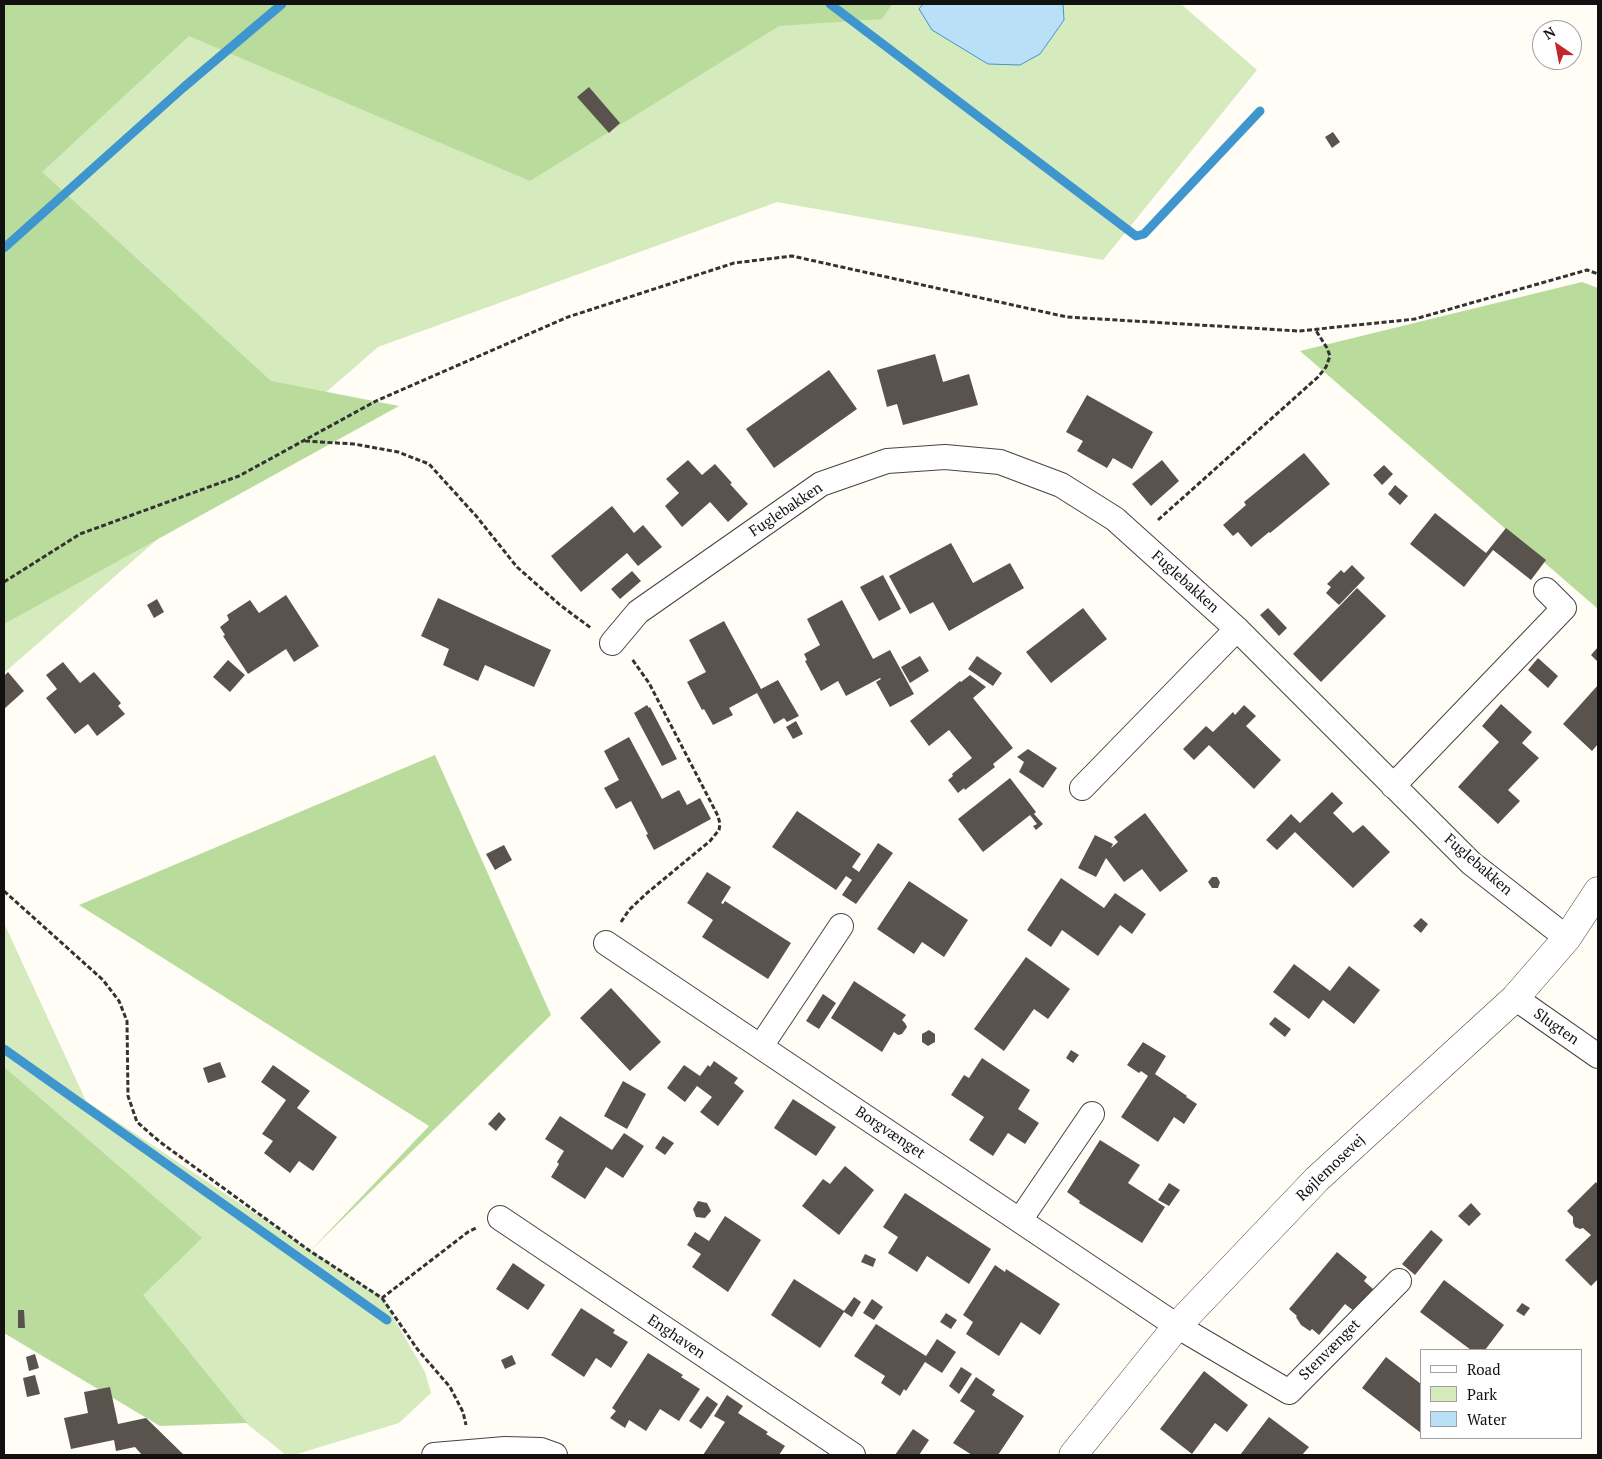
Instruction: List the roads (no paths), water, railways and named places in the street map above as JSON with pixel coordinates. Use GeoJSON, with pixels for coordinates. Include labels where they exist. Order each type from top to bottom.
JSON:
{"type":"FeatureCollection","features":[{"type":"Feature","properties":{"kind":"street","name":"Fuglebakken"},"geometry":{"type":"LineString","coordinates":[[612,643],[638,612],[821,484],[887,461],[945,457],[1000,462],[1061,485],[1115,519],[1236,629],[1471,863],[1567,938]]}},
{"type":"Feature","properties":{"kind":"street"},"geometry":{"type":"LineString","coordinates":[[1393,786],[1564,608],[1546,590]]}},
{"type":"Feature","properties":{"kind":"street"},"geometry":{"type":"LineString","coordinates":[[1082,788],[1236,629]]}},
{"type":"Feature","properties":{"kind":"street","name":"Røjlemosevej"},"geometry":{"type":"LineString","coordinates":[[1076,1454],[1178,1326],[1316,1179],[1515,998],[1567,938],[1598,891]]}},
{"type":"Feature","properties":{"kind":"street"},"geometry":{"type":"LineString","coordinates":[[761,1046],[841,926]]}},
{"type":"Feature","properties":{"kind":"street","name":"Borgvænget"},"geometry":{"type":"LineString","coordinates":[[606,943],[1178,1326]]}},
{"type":"Feature","properties":{"kind":"street","name":"Slugten"},"geometry":{"type":"LineString","coordinates":[[1515,998],[1598,1056]]}},
{"type":"Feature","properties":{"kind":"street"},"geometry":{"type":"LineString","coordinates":[[1020,1220],[1092,1114]]}},
{"type":"Feature","properties":{"kind":"street","name":"Enghaven"},"geometry":{"type":"LineString","coordinates":[[500,1218],[853,1455]]}},
{"type":"Feature","properties":{"kind":"street","name":"Stenvænget"},"geometry":{"type":"LineString","coordinates":[[1178,1326],[1288,1392],[1399,1281]]}},
{"type":"Feature","properties":{"kind":"street"},"geometry":{"type":"LineString","coordinates":[[445,1454],[505,1449],[542,1450],[556,1455]]}},
{"type":"Feature","properties":{"kind":"water"},"geometry":{"type":"Polygon","coordinates":[[[923,4],[1063,4],[1064,20],[1040,54],[1020,65],[988,64],[932,30],[919,9],[923,4]]]}},
{"type":"Feature","properties":{"kind":"waterway"},"geometry":{"type":"LineString","coordinates":[[4,248],[184,87],[282,4]]}},
{"type":"Feature","properties":{"kind":"waterway"},"geometry":{"type":"LineString","coordinates":[[830,4],[1136,236],[1144,234],[1260,111]]}},
{"type":"Feature","properties":{"kind":"waterway"},"geometry":{"type":"LineString","coordinates":[[4,1049],[387,1320]]}}]}
